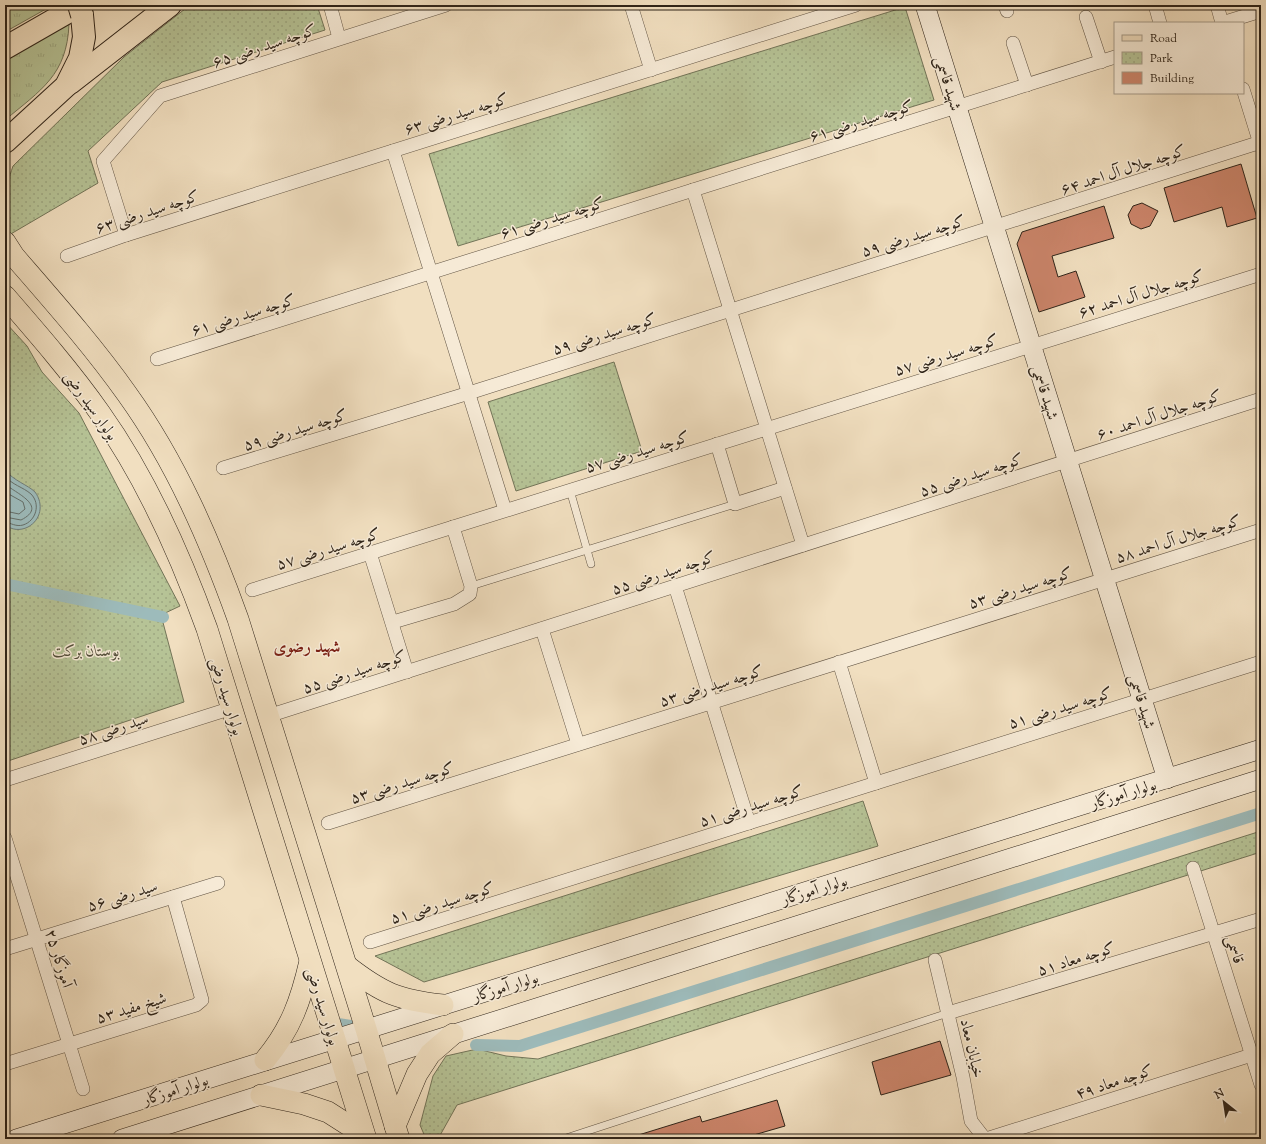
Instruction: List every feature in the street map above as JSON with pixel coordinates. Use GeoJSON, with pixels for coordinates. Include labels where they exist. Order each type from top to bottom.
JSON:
{"type":"FeatureCollection","features":[{"type":"Feature","properties":{"kind":"highway"},"geometry":{"type":"LineString","coordinates":[[7,145],[66,86],[170,5]]}},
{"type":"Feature","properties":{"kind":"highway"},"geometry":{"type":"LineString","coordinates":[[5,48],[80,8],[84,37],[80,58],[66,86]]}},
{"type":"Feature","properties":{"kind":"main road","name":"شهید قاسمی"},"geometry":{"type":"LineString","coordinates":[[925,5],[1167,779]]}},
{"type":"Feature","properties":{"kind":"main road","name":"بولوار سید رضی"},"geometry":{"type":"LineString","coordinates":[[5,242],[14,256],[83,336],[128,395],[164,454],[197,516],[220,566],[238,619],[375,1059]]}},
{"type":"Feature","properties":{"kind":"main road","name":"بولوار سید رضی"},"geometry":{"type":"LineString","coordinates":[[5,296],[57,357],[101,414],[136,471],[168,530],[189,579],[208,629],[365,1137]]}},
{"type":"Feature","properties":{"kind":"main road","name":"بولوار آموزگار"},"geometry":{"type":"LineString","coordinates":[[16,1139],[334,1038],[1261,749]]}},
{"type":"Feature","properties":{"kind":"main road","name":"بولوار آموزگار"},"geometry":{"type":"LineString","coordinates":[[122,1139],[1261,779]]}},
{"type":"Feature","properties":{"kind":"main road"},"geometry":{"type":"LineString","coordinates":[[264,1060],[279,1043],[293,1018],[303,995],[310,961]]}},
{"type":"Feature","properties":{"kind":"main road"},"geometry":{"type":"LineString","coordinates":[[347,966],[370,984],[390,994],[412,1002],[443,1005]]}},
{"type":"Feature","properties":{"kind":"main road"},"geometry":{"type":"LineString","coordinates":[[397,1133],[416,1074],[430,1054],[453,1034]]}},
{"type":"Feature","properties":{"kind":"main road"},"geometry":{"type":"LineString","coordinates":[[375,1059],[397,1133]]}},
{"type":"Feature","properties":{"kind":"main road"},"geometry":{"type":"LineString","coordinates":[[261,1095],[304,1104],[328,1112],[365,1137]]}},
{"type":"Feature","properties":{"kind":"street"},"geometry":{"type":"LineString","coordinates":[[330,5],[339,38]]}},
{"type":"Feature","properties":{"kind":"street","name":"کوچه سید رضی ۶۵"},"geometry":{"type":"LineString","coordinates":[[126,235],[104,162],[160,96],[446,5]]}},
{"type":"Feature","properties":{"kind":"street"},"geometry":{"type":"LineString","coordinates":[[631,5],[651,70]]}},
{"type":"Feature","properties":{"kind":"street","name":"کوچه سید رضی ۶۳"},"geometry":{"type":"LineString","coordinates":[[67,256],[126,235],[856,5]]}},
{"type":"Feature","properties":{"kind":"street"},"geometry":{"type":"LineString","coordinates":[[1155,5],[1160,22]]}},
{"type":"Feature","properties":{"kind":"street"},"geometry":{"type":"LineString","coordinates":[[1217,5],[1222,22]]}},
{"type":"Feature","properties":{"kind":"street"},"geometry":{"type":"LineString","coordinates":[[1225,22],[1261,11]]}},
{"type":"Feature","properties":{"kind":"street"},"geometry":{"type":"LineString","coordinates":[[1086,17],[1101,62]]}},
{"type":"Feature","properties":{"kind":"street"},"geometry":{"type":"LineString","coordinates":[[1013,43],[1027,85]]}},
{"type":"Feature","properties":{"kind":"street","name":"کوچه سید رضی ۶۱"},"geometry":{"type":"LineString","coordinates":[[157,359],[1114,57]]}},
{"type":"Feature","properties":{"kind":"street"},"geometry":{"type":"LineString","coordinates":[[1244,92],[1260,144]]}},
{"type":"Feature","properties":{"kind":"street","name":"کوچه جلال آل احمد ۶۴"},"geometry":{"type":"LineString","coordinates":[[995,228],[1260,144]]}},
{"type":"Feature","properties":{"kind":"street"},"geometry":{"type":"LineString","coordinates":[[393,151],[505,510]]}},
{"type":"Feature","properties":{"kind":"street"},"geometry":{"type":"LineString","coordinates":[[693,190],[804,545]]}},
{"type":"Feature","properties":{"kind":"street","name":"کوچه سید رضی ۵۹"},"geometry":{"type":"LineString","coordinates":[[223,468],[469,393],[995,228]]}},
{"type":"Feature","properties":{"kind":"street","name":"کوچه جلال آل احمد ۶۲"},"geometry":{"type":"LineString","coordinates":[[1031,345],[1261,274]]}},
{"type":"Feature","properties":{"kind":"street","name":"کوچه سید رضی ۵۷"},"geometry":{"type":"LineString","coordinates":[[252,590],[1031,345]]}},
{"type":"Feature","properties":{"kind":"street","name":"کوچه جلال آل احمد ۶۰"},"geometry":{"type":"LineString","coordinates":[[1067,461],[1261,399]]}},
{"type":"Feature","properties":{"kind":"street"},"geometry":{"type":"LineString","coordinates":[[717,444],[735,504],[785,488]]}},
{"type":"Feature","properties":{"kind":"street","name":"کوچه سید رضی ۵۵"},"geometry":{"type":"LineString","coordinates":[[268,716],[1067,461]]}},
{"type":"Feature","properties":{"kind":"street"},"geometry":{"type":"LineString","coordinates":[[393,622],[454,604],[470,594],[471,586],[453,527]]}},
{"type":"Feature","properties":{"kind":"street","name":"کوچه جلال آل احمد ۵۸"},"geometry":{"type":"LineString","coordinates":[[1104,579],[1261,530]]}},
{"type":"Feature","properties":{"kind":"street"},"geometry":{"type":"LineString","coordinates":[[370,553],[408,672]]}},
{"type":"Feature","properties":{"kind":"street","name":"کوچه سید رضی ۵۳"},"geometry":{"type":"LineString","coordinates":[[328,823],[1104,579]]}},
{"type":"Feature","properties":{"kind":"street"},"geometry":{"type":"LineString","coordinates":[[675,586],[749,823]]}},
{"type":"Feature","properties":{"kind":"street"},"geometry":{"type":"LineString","coordinates":[[542,629],[578,744]]}},
{"type":"Feature","properties":{"kind":"street"},"geometry":{"type":"LineString","coordinates":[[839,662],[876,783]]}},
{"type":"Feature","properties":{"kind":"street","name":"کوچه سید رضی ۵۱"},"geometry":{"type":"LineString","coordinates":[[370,942],[1261,662]]}},
{"type":"Feature","properties":{"kind":"street","name":"سید رضی ۵۸"},"geometry":{"type":"LineString","coordinates":[[5,780],[232,708]]}},
{"type":"Feature","properties":{"kind":"street","name":"آموزگار ۲۵"},"geometry":{"type":"LineString","coordinates":[[5,838],[83,1089]]}},
{"type":"Feature","properties":{"kind":"street","name":"قاسمی"},"geometry":{"type":"LineString","coordinates":[[1193,868],[1214,934],[1256,1054],[1261,1085]]}},
{"type":"Feature","properties":{"kind":"street","name":"سید رضی ۵۶"},"geometry":{"type":"LineString","coordinates":[[5,949],[218,883]]}},
{"type":"Feature","properties":{"kind":"street","name":"شیخ مفید ۵۳"},"geometry":{"type":"LineString","coordinates":[[5,1064],[196,1005],[202,1000],[172,897]]}},
{"type":"Feature","properties":{"kind":"street","name":"کوچه معاد ۵۱"},"geometry":{"type":"LineString","coordinates":[[948,1014],[1261,919]]}},
{"type":"Feature","properties":{"kind":"street","name":"خیابان معاد"},"geometry":{"type":"LineString","coordinates":[[935,960],[972,1121],[986,1139]]}},
{"type":"Feature","properties":{"kind":"street","name":"کوچه معاد ۴۹"},"geometry":{"type":"LineString","coordinates":[[986,1139],[1256,1054]]}},
{"type":"Feature","properties":{"kind":"lane"},"geometry":{"type":"LineString","coordinates":[[570,490],[591,564]]}},
{"type":"Feature","properties":{"kind":"lane"},"geometry":{"type":"LineString","coordinates":[[471,586],[735,504]]}},
{"type":"Feature","properties":{"kind":"lane"},"geometry":{"type":"LineString","coordinates":[[563,1139],[948,1014]]}},
{"type":"Feature","properties":{"kind":"green space"},"geometry":{"type":"Polygon","coordinates":[[[11,5],[53,5],[5,32],[5,8],[11,5]]]}},
{"type":"Feature","properties":{"kind":"green space"},"geometry":{"type":"Polygon","coordinates":[[[190,5],[317,5],[325,30],[162,82],[88,151],[98,183],[9,235],[5,218],[5,200],[13,166],[124,57],[190,5]]]}},
{"type":"Feature","properties":{"kind":"green space"},"geometry":{"type":"Polygon","coordinates":[[[905,7],[934,100],[458,246],[429,154],[905,7]]]}},
{"type":"Feature","properties":{"kind":"green space"},"geometry":{"type":"Polygon","coordinates":[[[69,24],[67,42],[63,56],[50,80],[30,100],[5,120],[5,60],[69,24]]]}},
{"type":"Feature","properties":{"kind":"green space","name":"بوستان برکت"},"geometry":{"type":"Polygon","coordinates":[[[5,322],[27,346],[42,372],[79,413],[180,606],[161,615],[184,702],[5,762],[5,322]]]}},
{"type":"Feature","properties":{"kind":"green space"},"geometry":{"type":"Polygon","coordinates":[[[614,362],[642,451],[516,491],[488,402],[614,362]]]}},
{"type":"Feature","properties":{"kind":"green space"},"geometry":{"type":"Polygon","coordinates":[[[863,801],[878,846],[424,982],[375,956],[863,801]]]}},
{"type":"Feature","properties":{"kind":"green space"},"geometry":{"type":"Polygon","coordinates":[[[1261,831],[1261,852],[457,1105],[438,1139],[426,1139],[420,1125],[433,1076],[446,1056],[477,1049],[506,1056],[538,1059],[1261,831]]]}},
{"type":"Feature","properties":{"kind":"water"},"geometry":{"type":"Polygon","coordinates":[[[5,470],[12,477],[29,487],[38,497],[40,502],[40,511],[36,520],[28,527],[16,529],[5,525],[5,470]]]}},
{"type":"Feature","properties":{"kind":"building"},"geometry":{"type":"Polygon","coordinates":[[[1241,164],[1257,218],[1227,227],[1222,207],[1174,222],[1164,188],[1241,164]]]}},
{"type":"Feature","properties":{"kind":"building"},"geometry":{"type":"Polygon","coordinates":[[[1142,203],[1158,211],[1150,226],[1141,229],[1131,224],[1128,215],[1133,206],[1142,203]]]}},
{"type":"Feature","properties":{"kind":"building"},"geometry":{"type":"Polygon","coordinates":[[[1104,206],[1114,238],[1052,256],[1058,277],[1076,271],[1085,297],[1039,312],[1017,244],[1022,232],[1104,206]]]}},
{"type":"Feature","properties":{"kind":"building"},"geometry":{"type":"Polygon","coordinates":[[[940,1041],[951,1075],[881,1095],[872,1062],[940,1041]]]}},
{"type":"Feature","properties":{"kind":"building"},"geometry":{"type":"Polygon","coordinates":[[[777,1100],[785,1126],[740,1139],[633,1139],[632,1137],[700,1116],[702,1122],[777,1100]]]}},
{"type":"Feature","properties":{"kind":"waterway"},"geometry":{"type":"LineString","coordinates":[[5,584],[163,617]]}},
{"type":"Feature","properties":{"kind":"waterway"},"geometry":{"type":"LineString","coordinates":[[476,1045],[520,1046],[1261,813]]}},
{"type":"Feature","properties":{"kind":"waterway"},"geometry":{"type":"LineString","coordinates":[[338,1024],[363,1028]]}},
{"type":"Feature","properties":{"kind":"district","name":"شهید رضوی"},"geometry":{"type":"Point","coordinates":[307,646]}}]}
